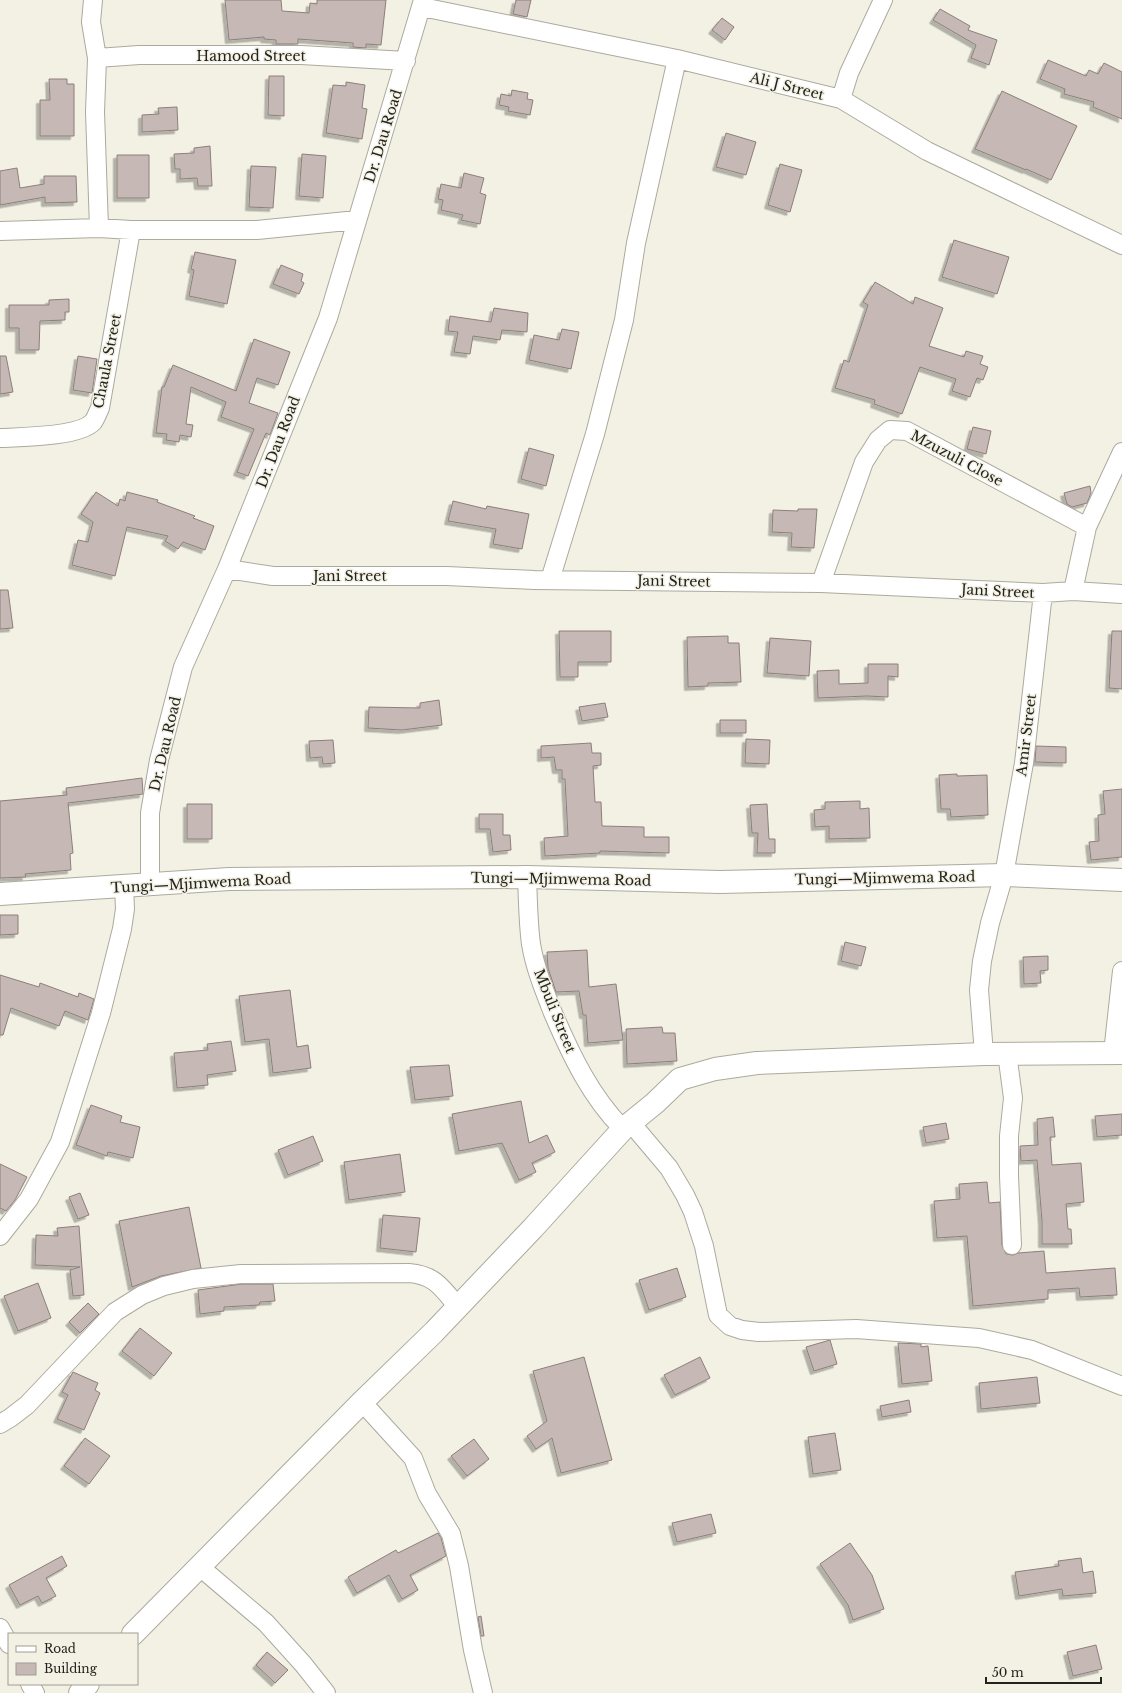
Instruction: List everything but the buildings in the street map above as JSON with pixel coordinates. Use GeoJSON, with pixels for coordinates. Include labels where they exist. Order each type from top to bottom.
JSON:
{"type":"FeatureCollection","features":[{"type":"Feature","properties":{"kind":"street"},"geometry":{"type":"LineString","coordinates":[[93,0],[91,22],[97,58],[95,112],[99,228]]}},
{"type":"Feature","properties":{"kind":"street"},"geometry":{"type":"LineString","coordinates":[[841,99],[849,73],[883,0]]}},
{"type":"Feature","properties":{"kind":"street","name":"Ali J Street"},"geometry":{"type":"LineString","coordinates":[[422,4],[677,59],[841,99],[926,151],[1122,245]]}},
{"type":"Feature","properties":{"kind":"street","name":"Dr. Dau Road"},"geometry":{"type":"LineString","coordinates":[[150,884],[150,813],[159,760],[183,667],[227,569],[328,318],[422,4]]}},
{"type":"Feature","properties":{"kind":"street","name":"Hamood Street"},"geometry":{"type":"LineString","coordinates":[[97,58],[139,55],[301,55],[406,61]]}},
{"type":"Feature","properties":{"kind":"street"},"geometry":{"type":"LineString","coordinates":[[550,580],[595,434],[624,320],[636,243],[677,59]]}},
{"type":"Feature","properties":{"kind":"street"},"geometry":{"type":"LineString","coordinates":[[0,231],[99,228],[131,230],[257,230],[358,220]]}},
{"type":"Feature","properties":{"kind":"street","name":"Chaula Street"},"geometry":{"type":"LineString","coordinates":[[0,438],[48,435],[80,430],[93,422],[100,408],[131,230]]}},
{"type":"Feature","properties":{"kind":"street","name":"Mzuzuli Close"},"geometry":{"type":"LineString","coordinates":[[821,583],[864,462],[878,440],[890,430],[907,431],[1087,527]]}},
{"type":"Feature","properties":{"kind":"street"},"geometry":{"type":"LineString","coordinates":[[1073,591],[1087,527],[1122,452]]}},
{"type":"Feature","properties":{"kind":"street","name":"Jani Street"},"geometry":{"type":"LineString","coordinates":[[227,569],[273,576],[447,576],[550,580],[821,583],[1043,593],[1073,591],[1122,594]]}},
{"type":"Feature","properties":{"kind":"street","name":"Amir Street"},"geometry":{"type":"LineString","coordinates":[[984,1054],[979,990],[982,961],[990,923],[1004,875],[1024,762],[1043,593]]}},
{"type":"Feature","properties":{"kind":"street","name":"Tungi—Mjimwema Road"},"geometry":{"type":"LineString","coordinates":[[0,894],[228,879],[527,877],[720,882],[1004,875],[1122,880]]}},
{"type":"Feature","properties":{"kind":"street","name":"Mbuli Street"},"geometry":{"type":"LineString","coordinates":[[527,877],[531,944],[541,983],[564,1040],[586,1080],[609,1115],[627,1126],[669,1168],[685,1195],[693,1212],[704,1246],[718,1314],[730,1326],[742,1330],[759,1332],[856,1329],[979,1338],[1032,1350],[1122,1386]]}},
{"type":"Feature","properties":{"kind":"street"},"geometry":{"type":"LineString","coordinates":[[0,1236],[29,1199],[60,1142],[101,1013],[122,929],[125,909],[124,886]]}},
{"type":"Feature","properties":{"kind":"street"},"geometry":{"type":"LineString","coordinates":[[134,1633],[458,1307],[627,1126],[680,1079],[716,1069],[757,1063],[1008,1053],[1118,1053],[1122,971]]}},
{"type":"Feature","properties":{"kind":"street"},"geometry":{"type":"LineString","coordinates":[[1008,1053],[1012,1078],[1013,1098],[1009,1136],[1012,1245]]}},
{"type":"Feature","properties":{"kind":"street"},"geometry":{"type":"LineString","coordinates":[[0,1424],[27,1405],[115,1312],[142,1295],[164,1286],[193,1279],[242,1274],[409,1273],[421,1274],[434,1280],[458,1307]]}},
{"type":"Feature","properties":{"kind":"street"},"geometry":{"type":"LineString","coordinates":[[362,1402],[413,1458],[426,1494],[451,1534],[459,1566],[473,1650],[483,1693]]}},
{"type":"Feature","properties":{"kind":"street"},"geometry":{"type":"LineString","coordinates":[[200,1567],[266,1623],[303,1664],[326,1693]]}},
{"type":"Feature","properties":{"kind":"street"},"geometry":{"type":"LineString","coordinates":[[0,1628],[8,1642]]}},
{"type":"Feature","properties":{"kind":"street"},"geometry":{"type":"LineString","coordinates":[[80,1693],[87,1685]]}}]}
